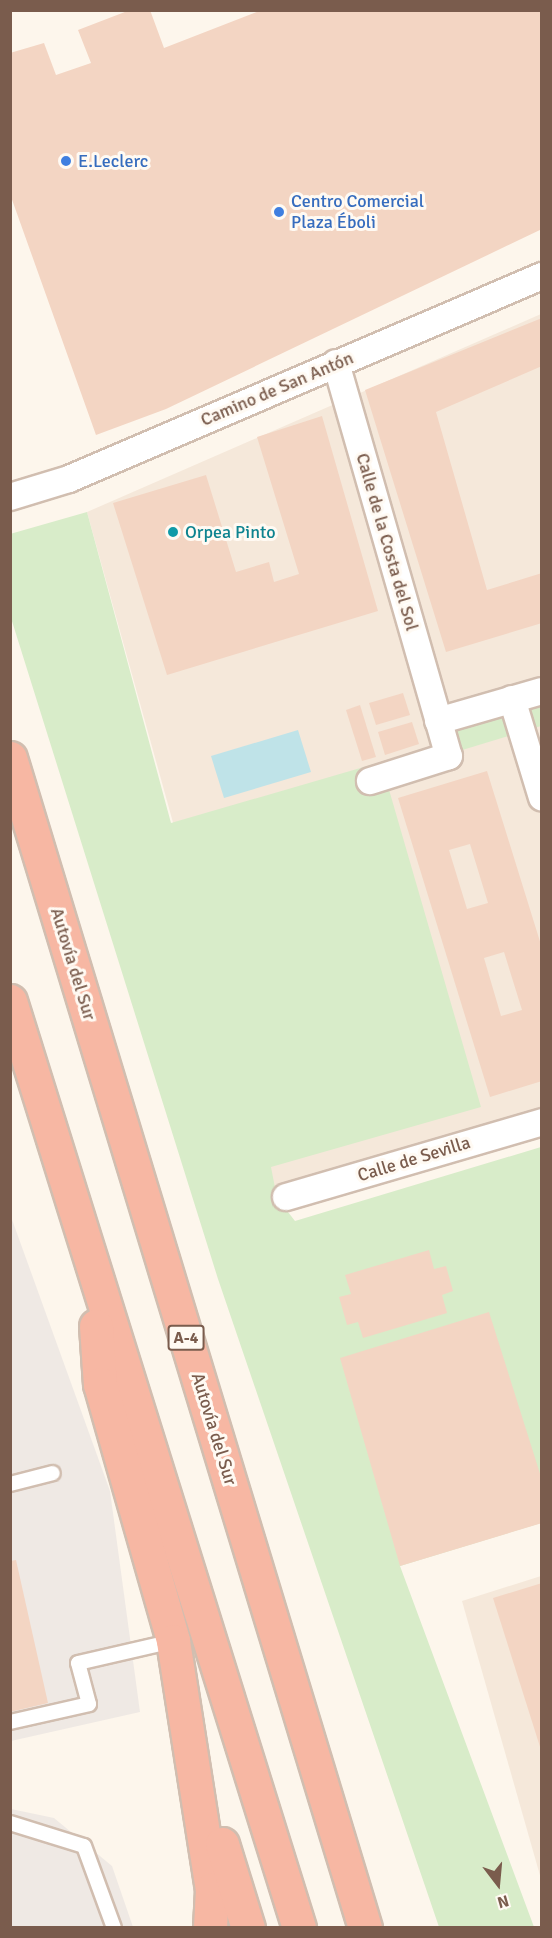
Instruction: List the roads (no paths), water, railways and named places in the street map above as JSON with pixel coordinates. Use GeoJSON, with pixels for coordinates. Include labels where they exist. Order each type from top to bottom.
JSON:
{"type":"FeatureCollection","features":[{"type":"Feature","properties":{"kind":"highway","name":"Autovía del Sur"},"geometry":{"type":"LineString","coordinates":[[10,758],[365,1924]]}},
{"type":"Feature","properties":{"kind":"highway"},"geometry":{"type":"LineString","coordinates":[[10,1000],[91,1267],[299,1928]]}},
{"type":"Feature","properties":{"kind":"highway"},"geometry":{"type":"LineString","coordinates":[[91,1267],[100,1384],[173,1641],[212,1889],[210,1928]]}},
{"type":"Feature","properties":{"kind":"highway"},"geometry":{"type":"LineString","coordinates":[[187,1731],[248,1928]]}},
{"type":"Feature","properties":{"kind":"street","name":"Camino de San Antón"},"geometry":{"type":"LineString","coordinates":[[10,497],[69,479],[542,276]]}},
{"type":"Feature","properties":{"kind":"street","name":"Calle de la Costa del Sol"},"geometry":{"type":"LineString","coordinates":[[336,363],[449,756],[370,782]]}},
{"type":"Feature","properties":{"kind":"street"},"geometry":{"type":"LineString","coordinates":[[438,721],[542,691]]}},
{"type":"Feature","properties":{"kind":"street"},"geometry":{"type":"LineString","coordinates":[[512,699],[542,798]]}},
{"type":"Feature","properties":{"kind":"street","name":"Calle de Sevilla"},"geometry":{"type":"LineString","coordinates":[[286,1197],[542,1122]]}},
{"type":"Feature","properties":{"kind":"lane"},"geometry":{"type":"LineString","coordinates":[[10,1484],[53,1473]]}},
{"type":"Feature","properties":{"kind":"lane"},"geometry":{"type":"LineString","coordinates":[[10,1722],[89,1704],[78,1663],[173,1641]]}},
{"type":"Feature","properties":{"kind":"lane"},"geometry":{"type":"LineString","coordinates":[[10,1823],[84,1846],[114,1928]]}},
{"type":"Feature","properties":{"kind":"water"},"geometry":{"type":"Polygon","coordinates":[[[298,730],[311,772],[224,798],[211,756],[298,730]]]}},
{"type":"Feature","properties":{"kind":"place","name":"E.Leclerc"},"geometry":{"type":"Point","coordinates":[66,161]}},
{"type":"Feature","properties":{"kind":"place","name":"Centro Comercial Plaza Éboli"},"geometry":{"type":"Point","coordinates":[279,212]}},
{"type":"Feature","properties":{"kind":"place","name":"Orpea Pinto"},"geometry":{"type":"Point","coordinates":[173,532]}}]}
